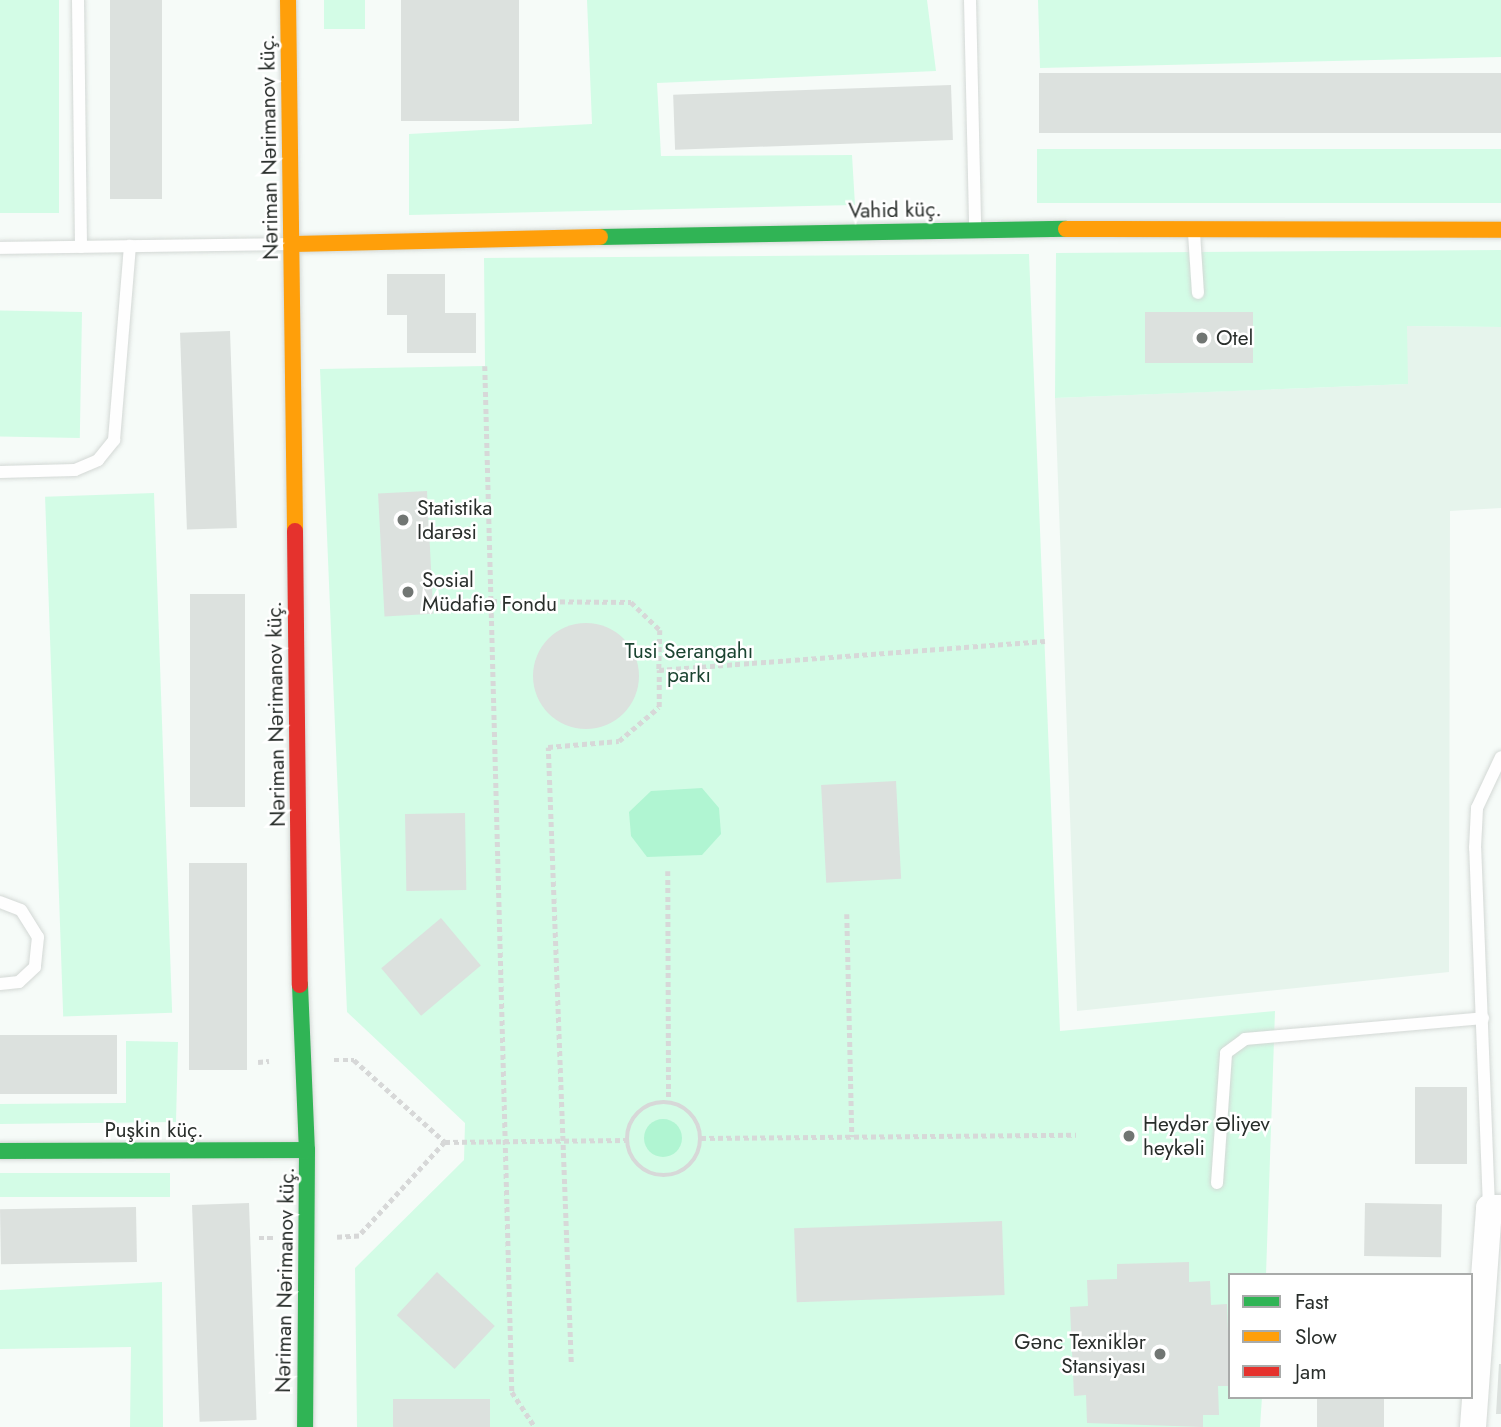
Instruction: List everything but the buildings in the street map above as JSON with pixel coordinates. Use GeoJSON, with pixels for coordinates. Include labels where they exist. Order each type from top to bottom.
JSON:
{"type":"FeatureCollection","features":[{"type":"Feature","properties":{"kind":"street","name":"Nəriman Nərimanov küç."},"geometry":{"type":"LineString","coordinates":[[288,0],[301,1061],[307,1150],[305,1427]]}},
{"type":"Feature","properties":{"kind":"street","name":"Vahid küç."},"geometry":{"type":"LineString","coordinates":[[291,244],[975,229],[1501,230]]}},
{"type":"Feature","properties":{"kind":"street","name":"Puşkin küç."},"geometry":{"type":"LineString","coordinates":[[0,1151],[307,1150]]}},
{"type":"Feature","properties":{"kind":"street"},"geometry":{"type":"LineString","coordinates":[[1474,1427],[1495,1208]]}},
{"type":"Feature","properties":{"kind":"lane"},"geometry":{"type":"LineString","coordinates":[[78,0],[81,247]]}},
{"type":"Feature","properties":{"kind":"lane"},"geometry":{"type":"LineString","coordinates":[[970,0],[975,229]]}},
{"type":"Feature","properties":{"kind":"lane"},"geometry":{"type":"LineString","coordinates":[[1194,229],[1198,293]]}},
{"type":"Feature","properties":{"kind":"lane"},"geometry":{"type":"LineString","coordinates":[[0,248],[291,244]]}},
{"type":"Feature","properties":{"kind":"lane"},"geometry":{"type":"LineString","coordinates":[[0,472],[75,470],[98,460],[114,440],[130,246]]}},
{"type":"Feature","properties":{"kind":"lane"},"geometry":{"type":"LineString","coordinates":[[1495,1208],[1483,1018],[1477,808],[1501,757]]}},
{"type":"Feature","properties":{"kind":"lane"},"geometry":{"type":"LineString","coordinates":[[0,902],[21,910],[38,937],[35,967],[19,982],[0,984]]}},
{"type":"Feature","properties":{"kind":"lane"},"geometry":{"type":"LineString","coordinates":[[1217,1182],[1226,1053],[1245,1039],[1483,1018]]}},
{"type":"Feature","properties":{"kind":"path"},"geometry":{"type":"LineString","coordinates":[[485,366],[512,1392],[535,1427]]}},
{"type":"Feature","properties":{"kind":"path"},"geometry":{"type":"LineString","coordinates":[[492,601],[631,602],[660,630],[659,707],[619,741],[548,747],[559,1140],[571,1362]]}},
{"type":"Feature","properties":{"kind":"path"},"geometry":{"type":"LineString","coordinates":[[659,670],[1045,641]]}},
{"type":"Feature","properties":{"kind":"path"},"geometry":{"type":"LineString","coordinates":[[668,871],[669,1102]]}},
{"type":"Feature","properties":{"kind":"path"},"geometry":{"type":"LineString","coordinates":[[847,914],[852,1137]]}},
{"type":"Feature","properties":{"kind":"path"},"geometry":{"type":"LineString","coordinates":[[258,1062],[354,1060],[445,1142],[627,1140]]}},
{"type":"Feature","properties":{"kind":"path"},"geometry":{"type":"LineString","coordinates":[[656,1102],[669,1102],[691,1114],[701,1138],[699,1151],[683,1170],[658,1175],[636,1163],[627,1140],[635,1115],[656,1102]]}},
{"type":"Feature","properties":{"kind":"path"},"geometry":{"type":"LineString","coordinates":[[701,1138],[1076,1135]]}},
{"type":"Feature","properties":{"kind":"path"},"geometry":{"type":"LineString","coordinates":[[259,1238],[359,1236],[445,1142]]}},
{"type":"Feature","properties":{"kind":"shaded area"},"geometry":{"type":"Polygon","coordinates":[[[1406,326],[1501,327],[1501,508],[1450,511],[1449,972],[1077,1011],[1055,398],[1407,384],[1406,326]]]}},
{"type":"Feature","properties":{"kind":"shaded area"},"geometry":{"type":"Polygon","coordinates":[[[702,788],[719,808],[721,834],[702,855],[647,857],[631,836],[629,812],[651,791],[702,788]]]}},
{"type":"Feature","properties":{"kind":"shaded area"},"geometry":{"type":"Polygon","coordinates":[[[663,1119],[676,1125],[682,1138],[676,1151],[663,1157],[650,1151],[644,1138],[650,1125],[663,1119]]]}},
{"type":"Feature","properties":{"kind":"green space"},"geometry":{"type":"Polygon","coordinates":[[[0,0],[59,0],[59,213],[0,213],[0,0]]]}},
{"type":"Feature","properties":{"kind":"green space"},"geometry":{"type":"Polygon","coordinates":[[[324,0],[365,0],[365,29],[324,29],[324,0]]]}},
{"type":"Feature","properties":{"kind":"green space"},"geometry":{"type":"Polygon","coordinates":[[[587,0],[927,0],[936,71],[657,83],[661,156],[852,155],[855,205],[409,215],[409,134],[592,124],[587,0]]]}},
{"type":"Feature","properties":{"kind":"green space"},"geometry":{"type":"Polygon","coordinates":[[[1038,0],[1501,0],[1501,57],[1040,68],[1038,0]]]}},
{"type":"Feature","properties":{"kind":"green space"},"geometry":{"type":"Polygon","coordinates":[[[1037,149],[1501,149],[1501,203],[1037,203],[1037,149]]]}},
{"type":"Feature","properties":{"kind":"green space"},"geometry":{"type":"Polygon","coordinates":[[[1501,250],[1501,327],[1407,326],[1408,384],[1055,398],[1056,253],[1501,250]]]}},
{"type":"Feature","properties":{"kind":"green space","name":"Tusi Serangahı parkı"},"geometry":{"type":"Polygon","coordinates":[[[1029,254],[1060,1031],[1275,1011],[1266,1273],[1228,1273],[1228,1399],[1262,1399],[1260,1427],[357,1427],[355,1268],[464,1160],[465,1123],[347,1012],[320,369],[485,366],[484,258],[1029,254]]]}},
{"type":"Feature","properties":{"kind":"green space"},"geometry":{"type":"Polygon","coordinates":[[[0,311],[82,312],[80,438],[0,437],[0,311]]]}},
{"type":"Feature","properties":{"kind":"green space"},"geometry":{"type":"Polygon","coordinates":[[[154,493],[172,1013],[63,1016],[45,497],[154,493]]]}},
{"type":"Feature","properties":{"kind":"green space"},"geometry":{"type":"Polygon","coordinates":[[[126,1041],[178,1042],[176,1122],[0,1124],[0,1104],[126,1103],[126,1041]]]}},
{"type":"Feature","properties":{"kind":"green space"},"geometry":{"type":"Polygon","coordinates":[[[0,1173],[170,1173],[170,1197],[0,1197],[0,1173]]]}},
{"type":"Feature","properties":{"kind":"green space"},"geometry":{"type":"Polygon","coordinates":[[[162,1282],[163,1427],[130,1427],[131,1347],[0,1349],[0,1290],[162,1282]]]}},
{"type":"Feature","properties":{"kind":"traffic: fast"},"geometry":{"type":"LineString","coordinates":[[600,237],[1066,229]]}},
{"type":"Feature","properties":{"kind":"traffic: fast"},"geometry":{"type":"LineString","coordinates":[[300,985],[307,1150],[305,1427]]}},
{"type":"Feature","properties":{"kind":"traffic: fast"},"geometry":{"type":"LineString","coordinates":[[0,1151],[307,1150]]}},
{"type":"Feature","properties":{"kind":"traffic: slow"},"geometry":{"type":"LineString","coordinates":[[288,0],[295,531]]}},
{"type":"Feature","properties":{"kind":"traffic: slow"},"geometry":{"type":"LineString","coordinates":[[1066,229],[1501,230]]}},
{"type":"Feature","properties":{"kind":"traffic: slow"},"geometry":{"type":"LineString","coordinates":[[291,244],[600,237]]}},
{"type":"Feature","properties":{"kind":"traffic: jam"},"geometry":{"type":"LineString","coordinates":[[295,531],[300,985]]}},
{"type":"Feature","properties":{"kind":"place","name":"Otel"},"geometry":{"type":"Point","coordinates":[1202,338]}},
{"type":"Feature","properties":{"kind":"place","name":"Statistika Idarəsi"},"geometry":{"type":"Point","coordinates":[403,520]}},
{"type":"Feature","properties":{"kind":"place","name":"Sosial Müdafiə Fondu"},"geometry":{"type":"Point","coordinates":[408,592]}},
{"type":"Feature","properties":{"kind":"place","name":"Heydər Əliyev heykəli"},"geometry":{"type":"Point","coordinates":[1129,1136]}},
{"type":"Feature","properties":{"kind":"place","name":"Gənc Texniklər Stansiyası"},"geometry":{"type":"Point","coordinates":[1160,1354]}}]}
